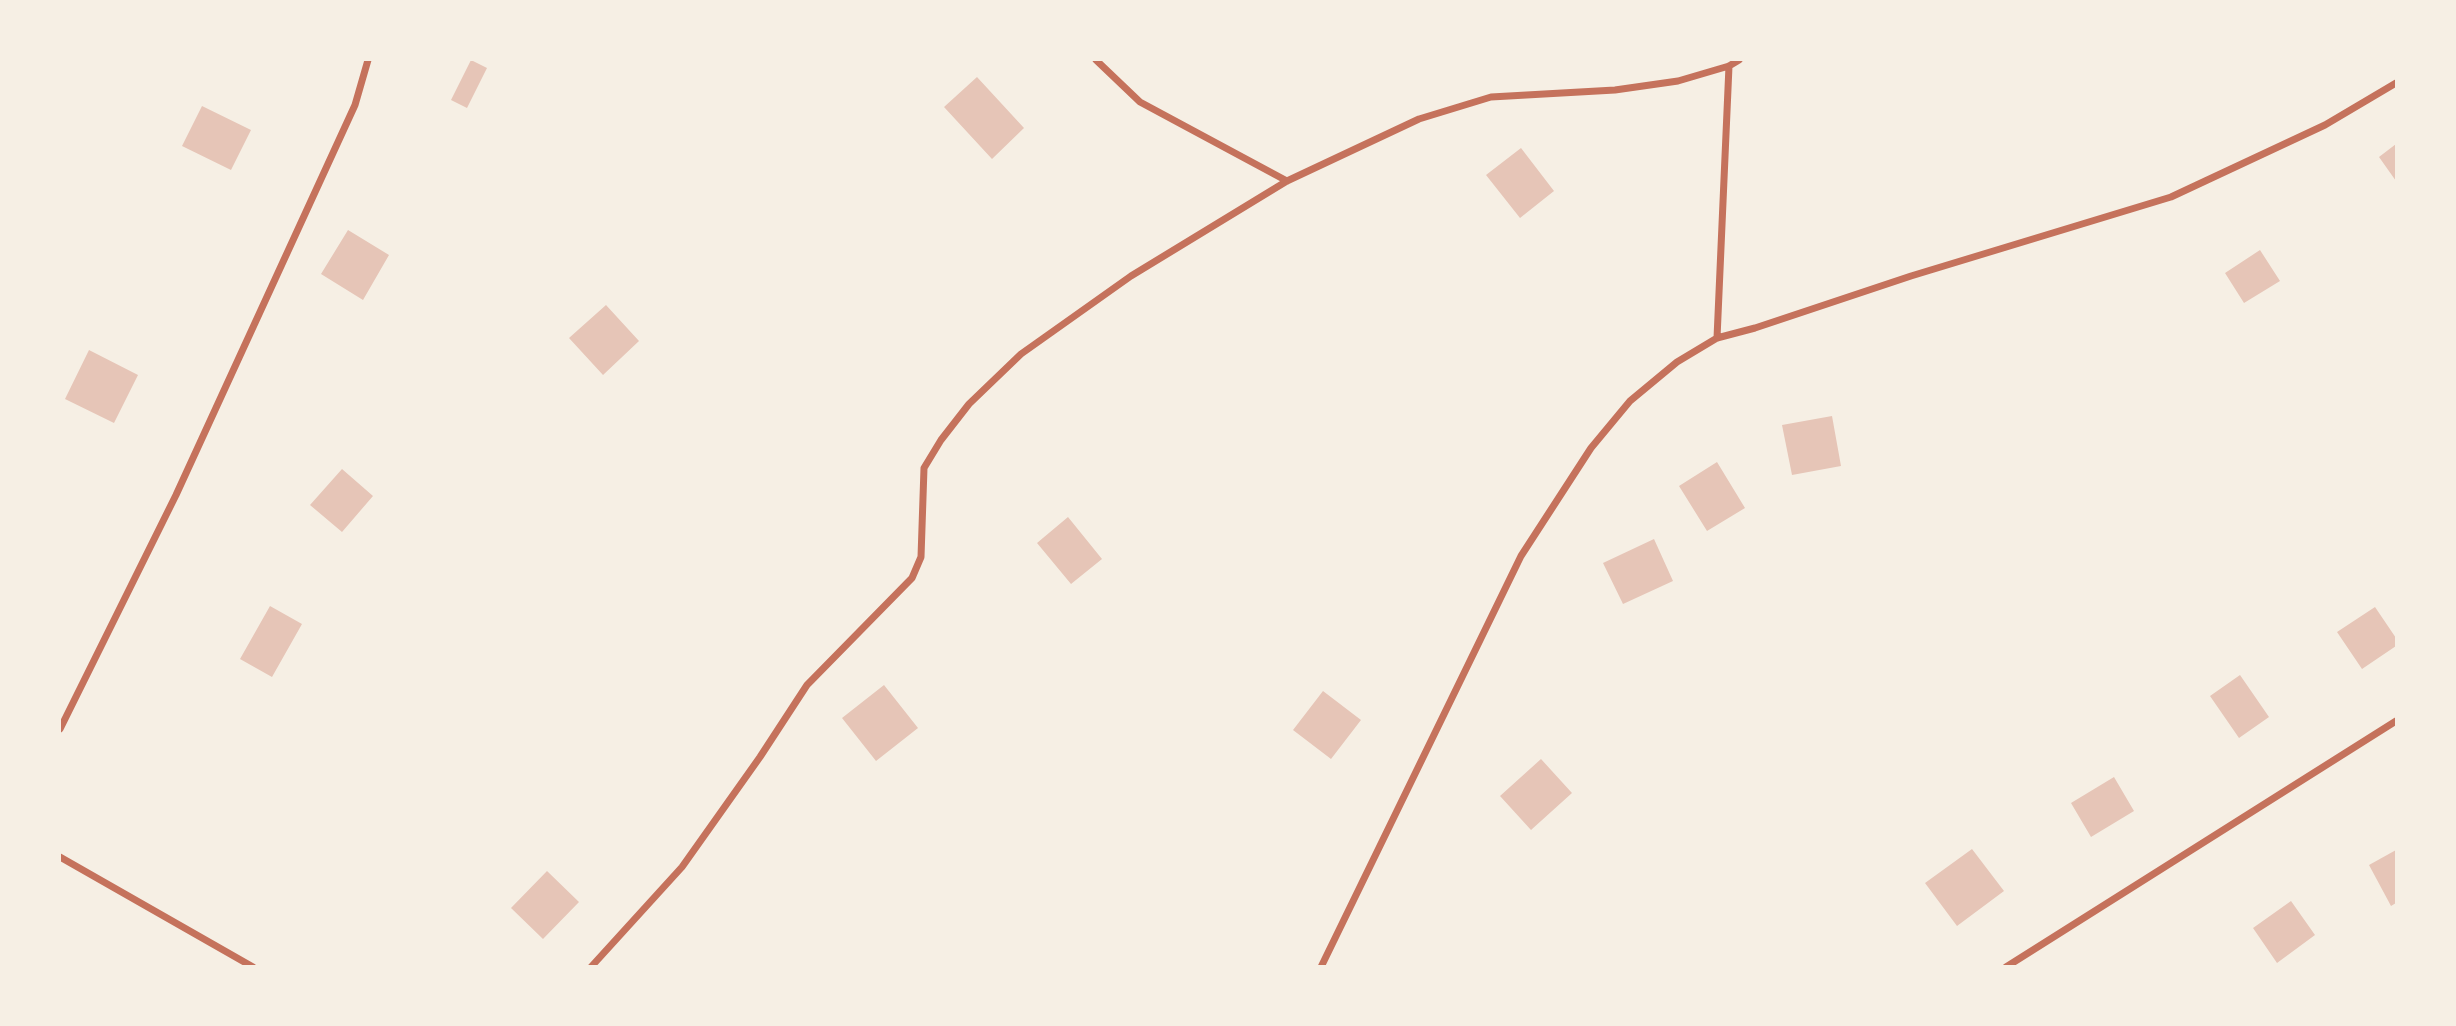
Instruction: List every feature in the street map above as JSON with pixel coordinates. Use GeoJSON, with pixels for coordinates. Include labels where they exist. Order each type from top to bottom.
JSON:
{"type":"FeatureCollection","features":[{"type":"Feature","properties":{"kind":"street"},"geometry":{"type":"LineString","coordinates":[[60,729],[176,495],[355,105],[369,60]]}},
{"type":"Feature","properties":{"kind":"street"},"geometry":{"type":"LineString","coordinates":[[1096,60],[1140,102],[1287,181]]}},
{"type":"Feature","properties":{"kind":"street"},"geometry":{"type":"LineString","coordinates":[[591,967],[682,867],[807,685],[912,578],[921,557],[925,468],[941,440],[969,404],[1021,354],[1131,276],[1287,181],[1419,119],[1491,97],[1615,90],[1678,81],[1729,66],[1739,60]]}},
{"type":"Feature","properties":{"kind":"street"},"geometry":{"type":"LineString","coordinates":[[1717,338],[1729,66]]}},
{"type":"Feature","properties":{"kind":"street"},"geometry":{"type":"LineString","coordinates":[[1321,967],[1521,556],[1591,448],[1630,401],[1677,362],[1717,338],[2171,197],[2325,125],[2396,83]]}},
{"type":"Feature","properties":{"kind":"street"},"geometry":{"type":"LineString","coordinates":[[2006,967],[2396,721]]}},
{"type":"Feature","properties":{"kind":"street"},"geometry":{"type":"LineString","coordinates":[[60,857],[253,967]]}},
{"type":"Feature","properties":{"kind":"building"},"geometry":{"type":"Polygon","coordinates":[[[471,60],[487,68],[467,108],[451,100],[471,60]]]}},
{"type":"Feature","properties":{"kind":"building"},"geometry":{"type":"Polygon","coordinates":[[[977,77],[1024,128],[992,159],[944,107],[977,77]]]}},
{"type":"Feature","properties":{"kind":"building"},"geometry":{"type":"Polygon","coordinates":[[[202,106],[251,130],[231,170],[182,146],[202,106]]]}},
{"type":"Feature","properties":{"kind":"building"},"geometry":{"type":"Polygon","coordinates":[[[2396,144],[2396,181],[2379,157],[2396,144]]]}},
{"type":"Feature","properties":{"kind":"building"},"geometry":{"type":"Polygon","coordinates":[[[1521,148],[1554,191],[1520,218],[1486,175],[1521,148]]]}},
{"type":"Feature","properties":{"kind":"building"},"geometry":{"type":"Polygon","coordinates":[[[348,230],[389,255],[363,300],[321,274],[348,230]]]}},
{"type":"Feature","properties":{"kind":"building"},"geometry":{"type":"Polygon","coordinates":[[[2260,250],[2280,281],[2244,303],[2225,273],[2260,250]]]}},
{"type":"Feature","properties":{"kind":"building"},"geometry":{"type":"Polygon","coordinates":[[[606,305],[639,341],[603,375],[569,338],[606,305]]]}},
{"type":"Feature","properties":{"kind":"building"},"geometry":{"type":"Polygon","coordinates":[[[89,350],[138,375],[114,423],[65,399],[89,350]]]}},
{"type":"Feature","properties":{"kind":"building"},"geometry":{"type":"Polygon","coordinates":[[[1832,416],[1841,466],[1792,475],[1782,425],[1832,416]]]}},
{"type":"Feature","properties":{"kind":"building"},"geometry":{"type":"Polygon","coordinates":[[[1717,462],[1745,508],[1707,531],[1679,486],[1717,462]]]}},
{"type":"Feature","properties":{"kind":"building"},"geometry":{"type":"Polygon","coordinates":[[[342,469],[373,496],[342,532],[310,505],[342,469]]]}},
{"type":"Feature","properties":{"kind":"building"},"geometry":{"type":"Polygon","coordinates":[[[1068,517],[1102,559],[1071,584],[1037,543],[1068,517]]]}},
{"type":"Feature","properties":{"kind":"building"},"geometry":{"type":"Polygon","coordinates":[[[1654,539],[1673,581],[1623,604],[1603,563],[1654,539]]]}},
{"type":"Feature","properties":{"kind":"building"},"geometry":{"type":"Polygon","coordinates":[[[270,606],[302,624],[272,677],[240,659],[270,606]]]}},
{"type":"Feature","properties":{"kind":"building"},"geometry":{"type":"Polygon","coordinates":[[[2375,607],[2396,638],[2396,646],[2362,669],[2337,632],[2375,607]]]}},
{"type":"Feature","properties":{"kind":"building"},"geometry":{"type":"Polygon","coordinates":[[[2240,675],[2269,717],[2239,738],[2210,696],[2240,675]]]}},
{"type":"Feature","properties":{"kind":"building"},"geometry":{"type":"Polygon","coordinates":[[[884,685],[918,728],[876,761],[842,718],[884,685]]]}},
{"type":"Feature","properties":{"kind":"building"},"geometry":{"type":"Polygon","coordinates":[[[1323,691],[1361,720],[1331,759],[1293,730],[1323,691]]]}},
{"type":"Feature","properties":{"kind":"building"},"geometry":{"type":"Polygon","coordinates":[[[1541,759],[1572,793],[1531,830],[1500,796],[1541,759]]]}},
{"type":"Feature","properties":{"kind":"building"},"geometry":{"type":"Polygon","coordinates":[[[2114,777],[2134,811],[2091,837],[2071,803],[2114,777]]]}},
{"type":"Feature","properties":{"kind":"building"},"geometry":{"type":"Polygon","coordinates":[[[1972,849],[2004,891],[1957,926],[1925,883],[1972,849]]]}},
{"type":"Feature","properties":{"kind":"building"},"geometry":{"type":"Polygon","coordinates":[[[2396,850],[2396,903],[2391,906],[2369,865],[2396,850]]]}},
{"type":"Feature","properties":{"kind":"building"},"geometry":{"type":"Polygon","coordinates":[[[547,871],[579,902],[543,939],[511,908],[547,871]]]}},
{"type":"Feature","properties":{"kind":"building"},"geometry":{"type":"Polygon","coordinates":[[[2291,901],[2315,935],[2277,963],[2253,928],[2291,901]]]}}]}
